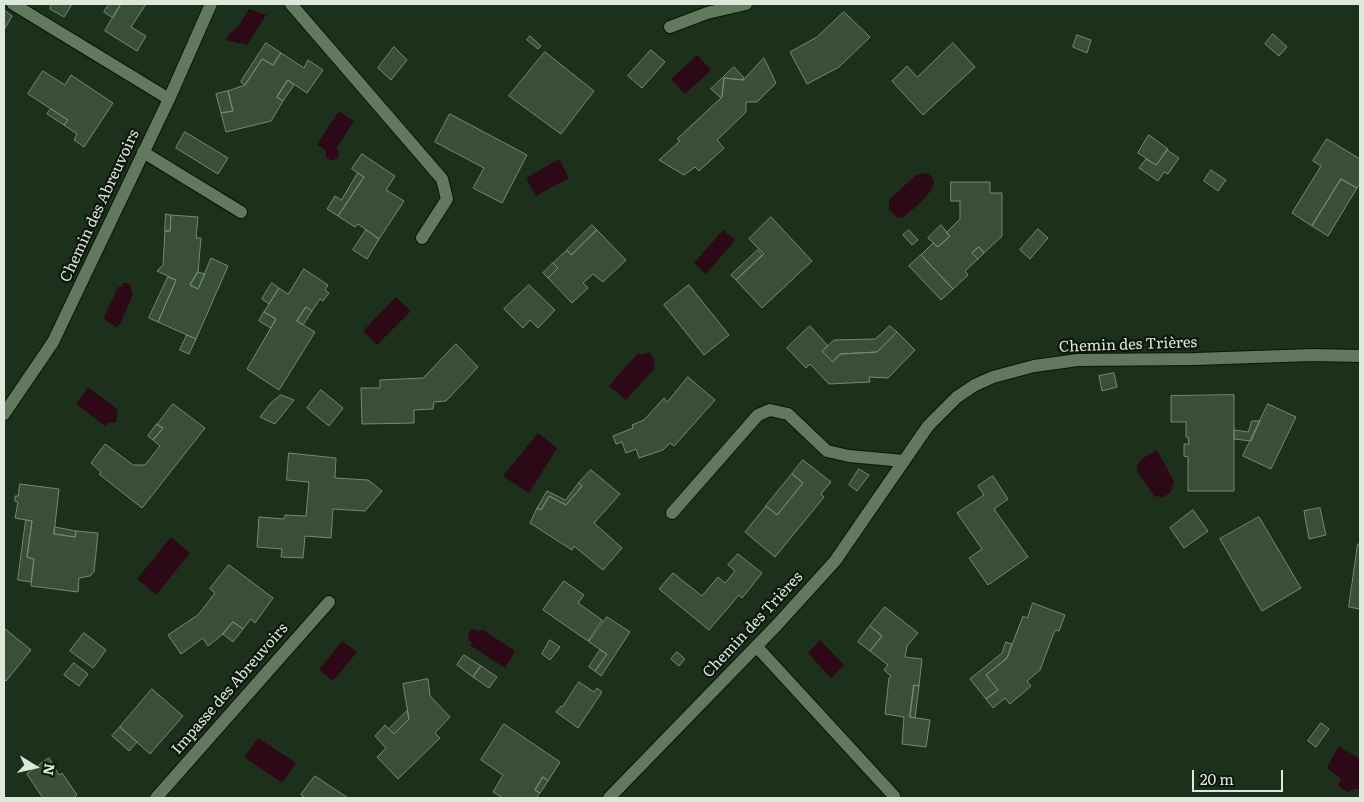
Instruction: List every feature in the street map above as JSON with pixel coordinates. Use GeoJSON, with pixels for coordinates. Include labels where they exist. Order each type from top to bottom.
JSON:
{"type":"FeatureCollection","features":[{"type":"Feature","properties":{"kind":"street"},"geometry":{"type":"LineString","coordinates":[[14,4],[169,99]]}},
{"type":"Feature","properties":{"kind":"street","name":"Chemin des Abreuvoirs"},"geometry":{"type":"LineString","coordinates":[[4,414],[53,342],[169,99],[211,4]]}},
{"type":"Feature","properties":{"kind":"street"},"geometry":{"type":"LineString","coordinates":[[292,4],[442,179],[447,199],[422,238]]}},
{"type":"Feature","properties":{"kind":"street"},"geometry":{"type":"LineString","coordinates":[[670,27],[707,13],[746,4]]}},
{"type":"Feature","properties":{"kind":"street"},"geometry":{"type":"LineString","coordinates":[[144,152],[241,212]]}},
{"type":"Feature","properties":{"kind":"street","name":"Chemin des Trières"},"geometry":{"type":"LineString","coordinates":[[610,798],[756,647],[835,561],[928,426],[957,397],[974,385],[993,377],[1034,366],[1078,360],[1313,355],[1360,356]]}},
{"type":"Feature","properties":{"kind":"street"},"geometry":{"type":"LineString","coordinates":[[672,513],[758,415],[770,410],[788,414],[827,451],[849,456],[904,461]]}},
{"type":"Feature","properties":{"kind":"street","name":"Impasse des Abreuvoirs"},"geometry":{"type":"LineString","coordinates":[[156,798],[329,602]]}},
{"type":"Feature","properties":{"kind":"street"},"geometry":{"type":"LineString","coordinates":[[756,647],[894,796]]}},
{"type":"Feature","properties":{"kind":"shaded area"},"geometry":{"type":"Polygon","coordinates":[[[249,9],[266,15],[247,45],[226,40],[231,32],[238,27],[249,9]]]}},
{"type":"Feature","properties":{"kind":"shaded area"},"geometry":{"type":"Polygon","coordinates":[[[697,55],[711,70],[685,94],[671,79],[697,55]]]}},
{"type":"Feature","properties":{"kind":"shaded area"},"geometry":{"type":"Polygon","coordinates":[[[339,111],[354,121],[336,149],[339,152],[338,158],[332,161],[326,157],[326,151],[317,144],[339,111]]]}},
{"type":"Feature","properties":{"kind":"shaded area"},"geometry":{"type":"Polygon","coordinates":[[[559,159],[569,178],[536,196],[526,178],[559,159]]]}},
{"type":"Feature","properties":{"kind":"shaded area"},"geometry":{"type":"Polygon","coordinates":[[[927,173],[931,176],[934,183],[929,194],[904,217],[898,218],[889,210],[889,200],[916,175],[927,173]]]}},
{"type":"Feature","properties":{"kind":"shaded area"},"geometry":{"type":"Polygon","coordinates":[[[723,230],[735,240],[706,274],[694,263],[723,230]]]}},
{"type":"Feature","properties":{"kind":"shaded area"},"geometry":{"type":"Polygon","coordinates":[[[123,283],[131,286],[133,294],[117,327],[105,320],[104,317],[118,287],[121,287],[123,283]]]}},
{"type":"Feature","properties":{"kind":"shaded area"},"geometry":{"type":"Polygon","coordinates":[[[396,297],[411,311],[377,345],[363,331],[396,297]]]}},
{"type":"Feature","properties":{"kind":"shaded area"},"geometry":{"type":"Polygon","coordinates":[[[638,353],[641,355],[650,353],[655,360],[653,366],[655,368],[626,400],[609,386],[638,353]]]}},
{"type":"Feature","properties":{"kind":"shaded area"},"geometry":{"type":"Polygon","coordinates":[[[88,387],[118,410],[116,422],[108,423],[105,426],[76,404],[88,387]]]}},
{"type":"Feature","properties":{"kind":"shaded area"},"geometry":{"type":"Polygon","coordinates":[[[538,433],[557,448],[529,493],[503,476],[538,433]]]}},
{"type":"Feature","properties":{"kind":"shaded area"},"geometry":{"type":"Polygon","coordinates":[[[1157,450],[1174,482],[1170,493],[1163,497],[1154,496],[1137,471],[1141,461],[1157,450]]]}},
{"type":"Feature","properties":{"kind":"shaded area"},"geometry":{"type":"Polygon","coordinates":[[[171,537],[190,553],[156,595],[137,579],[171,537]]]}},
{"type":"Feature","properties":{"kind":"shaded area"},"geometry":{"type":"Polygon","coordinates":[[[474,629],[480,631],[482,629],[515,651],[505,668],[470,645],[472,643],[468,638],[469,633],[474,629]]]}},
{"type":"Feature","properties":{"kind":"shaded area"},"geometry":{"type":"Polygon","coordinates":[[[820,640],[844,665],[831,678],[808,653],[820,640]]]}},
{"type":"Feature","properties":{"kind":"shaded area"},"geometry":{"type":"Polygon","coordinates":[[[342,641],[357,652],[333,681],[319,670],[342,641]]]}},
{"type":"Feature","properties":{"kind":"shaded area"},"geometry":{"type":"Polygon","coordinates":[[[258,738],[296,763],[282,783],[244,757],[258,738]]]}},
{"type":"Feature","properties":{"kind":"shaded area"},"geometry":{"type":"Polygon","coordinates":[[[1339,746],[1360,759],[1360,789],[1348,792],[1338,786],[1341,779],[1327,768],[1339,746]]]}},
{"type":"Feature","properties":{"kind":"building"},"geometry":{"type":"Polygon","coordinates":[[[52,4],[72,4],[64,17],[50,9],[52,4]]]}},
{"type":"Feature","properties":{"kind":"building"},"geometry":{"type":"Polygon","coordinates":[[[109,4],[121,4],[113,18],[104,12],[109,4]]]}},
{"type":"Feature","properties":{"kind":"building"},"geometry":{"type":"Polygon","coordinates":[[[121,4],[146,4],[131,27],[146,36],[137,51],[105,31],[121,4]]]}},
{"type":"Feature","properties":{"kind":"building"},"geometry":{"type":"Polygon","coordinates":[[[4,10],[12,16],[4,30],[4,10]]]}},
{"type":"Feature","properties":{"kind":"building"},"geometry":{"type":"Polygon","coordinates":[[[844,12],[870,37],[839,67],[807,84],[790,52],[817,37],[844,12]]]}},
{"type":"Feature","properties":{"kind":"building"},"geometry":{"type":"Polygon","coordinates":[[[1273,34],[1287,47],[1279,56],[1265,44],[1273,34]]]}},
{"type":"Feature","properties":{"kind":"building"},"geometry":{"type":"Polygon","coordinates":[[[1077,35],[1091,40],[1087,53],[1073,47],[1077,35]]]}},
{"type":"Feature","properties":{"kind":"building"},"geometry":{"type":"Polygon","coordinates":[[[530,36],[541,46],[538,49],[527,40],[530,36]]]}},
{"type":"Feature","properties":{"kind":"building"},"geometry":{"type":"Polygon","coordinates":[[[266,43],[281,53],[273,65],[262,59],[245,85],[241,82],[266,43]]]}},
{"type":"Feature","properties":{"kind":"building"},"geometry":{"type":"Polygon","coordinates":[[[953,43],[975,67],[923,115],[892,81],[907,66],[917,77],[953,43]]]}},
{"type":"Feature","properties":{"kind":"building"},"geometry":{"type":"Polygon","coordinates":[[[394,47],[407,60],[391,80],[378,68],[394,47]]]}},
{"type":"Feature","properties":{"kind":"building"},"geometry":{"type":"Polygon","coordinates":[[[651,50],[665,62],[642,88],[628,76],[651,50]]]}},
{"type":"Feature","properties":{"kind":"building"},"geometry":{"type":"Polygon","coordinates":[[[545,52],[594,91],[561,134],[509,96],[545,52]]]}},
{"type":"Feature","properties":{"kind":"building"},"geometry":{"type":"Polygon","coordinates":[[[281,53],[304,68],[308,60],[323,70],[307,93],[288,80],[277,97],[283,101],[271,121],[226,132],[221,113],[233,111],[228,91],[245,85],[262,59],[273,65],[281,53]]]}},
{"type":"Feature","properties":{"kind":"building"},"geometry":{"type":"Polygon","coordinates":[[[764,58],[776,83],[757,102],[746,102],[746,112],[717,140],[724,148],[699,171],[695,167],[684,175],[659,160],[680,141],[677,139],[722,97],[724,78],[743,80],[764,58]]]}},
{"type":"Feature","properties":{"kind":"building"},"geometry":{"type":"Polygon","coordinates":[[[734,67],[744,78],[743,80],[724,78],[721,98],[711,89],[734,67]]]}},
{"type":"Feature","properties":{"kind":"building"},"geometry":{"type":"Polygon","coordinates":[[[43,71],[65,85],[71,75],[113,103],[84,147],[74,140],[77,134],[64,125],[68,120],[28,94],[43,71]]]}},
{"type":"Feature","properties":{"kind":"building"},"geometry":{"type":"Polygon","coordinates":[[[288,80],[294,85],[283,101],[277,97],[288,80]]]}},
{"type":"Feature","properties":{"kind":"building"},"geometry":{"type":"Polygon","coordinates":[[[228,91],[233,111],[221,113],[216,94],[228,91]]]}},
{"type":"Feature","properties":{"kind":"building"},"geometry":{"type":"Polygon","coordinates":[[[51,109],[68,120],[64,125],[47,114],[51,109]]]}},
{"type":"Feature","properties":{"kind":"building"},"geometry":{"type":"Polygon","coordinates":[[[450,114],[527,155],[502,203],[473,188],[484,168],[435,142],[450,114]]]}},
{"type":"Feature","properties":{"kind":"building"},"geometry":{"type":"Polygon","coordinates":[[[185,132],[228,158],[218,174],[176,148],[185,132]]]}},
{"type":"Feature","properties":{"kind":"building"},"geometry":{"type":"Polygon","coordinates":[[[1149,135],[1168,149],[1156,165],[1138,153],[1149,135]]]}},
{"type":"Feature","properties":{"kind":"building"},"geometry":{"type":"Polygon","coordinates":[[[1327,139],[1360,159],[1360,184],[1357,188],[1341,179],[1312,226],[1292,213],[1321,166],[1313,161],[1327,139]]]}},
{"type":"Feature","properties":{"kind":"building"},"geometry":{"type":"Polygon","coordinates":[[[1167,150],[1179,158],[1168,174],[1164,172],[1158,181],[1139,168],[1146,159],[1156,165],[1167,150]]]}},
{"type":"Feature","properties":{"kind":"building"},"geometry":{"type":"Polygon","coordinates":[[[362,154],[395,176],[386,190],[404,201],[379,239],[358,224],[355,227],[338,216],[364,177],[352,169],[362,154]]]}},
{"type":"Feature","properties":{"kind":"building"},"geometry":{"type":"Polygon","coordinates":[[[1211,170],[1226,180],[1218,191],[1204,181],[1211,170]]]}},
{"type":"Feature","properties":{"kind":"building"},"geometry":{"type":"Polygon","coordinates":[[[358,173],[364,177],[338,216],[327,209],[335,196],[341,200],[358,173]]]}},
{"type":"Feature","properties":{"kind":"building"},"geometry":{"type":"Polygon","coordinates":[[[1341,179],[1357,188],[1328,236],[1312,226],[1341,179]]]}},
{"type":"Feature","properties":{"kind":"building"},"geometry":{"type":"Polygon","coordinates":[[[951,182],[990,182],[990,193],[1002,193],[1002,236],[984,253],[979,247],[972,253],[978,259],[965,271],[968,275],[953,289],[921,255],[933,243],[938,247],[950,236],[946,233],[960,219],[960,201],[951,201],[951,182]]]}},
{"type":"Feature","properties":{"kind":"building"},"geometry":{"type":"Polygon","coordinates":[[[166,214],[171,215],[170,231],[165,231],[166,214]]]}},
{"type":"Feature","properties":{"kind":"building"},"geometry":{"type":"Polygon","coordinates":[[[171,215],[198,217],[196,238],[201,238],[198,272],[190,285],[198,289],[211,258],[228,266],[196,339],[158,322],[176,280],[157,271],[163,265],[165,231],[170,231],[171,215]]]}},
{"type":"Feature","properties":{"kind":"building"},"geometry":{"type":"Polygon","coordinates":[[[771,217],[812,261],[762,308],[736,280],[764,254],[749,239],[771,217]]]}},
{"type":"Feature","properties":{"kind":"building"},"geometry":{"type":"Polygon","coordinates":[[[592,225],[597,230],[571,255],[567,250],[592,225]]]}},
{"type":"Feature","properties":{"kind":"building"},"geometry":{"type":"Polygon","coordinates":[[[941,225],[950,236],[938,247],[928,238],[941,225]]]}},
{"type":"Feature","properties":{"kind":"building"},"geometry":{"type":"Polygon","coordinates":[[[1038,229],[1048,238],[1030,259],[1020,250],[1038,229]]]}},
{"type":"Feature","properties":{"kind":"building"},"geometry":{"type":"Polygon","coordinates":[[[366,230],[379,239],[367,259],[353,250],[366,230]]]}},
{"type":"Feature","properties":{"kind":"building"},"geometry":{"type":"Polygon","coordinates":[[[597,230],[626,260],[603,282],[593,274],[583,283],[588,288],[572,303],[548,278],[558,268],[553,263],[567,250],[571,255],[597,230]]]}},
{"type":"Feature","properties":{"kind":"building"},"geometry":{"type":"Polygon","coordinates":[[[909,230],[918,240],[912,245],[903,235],[909,230]]]}},
{"type":"Feature","properties":{"kind":"building"},"geometry":{"type":"Polygon","coordinates":[[[979,247],[984,253],[978,259],[972,253],[979,247]]]}},
{"type":"Feature","properties":{"kind":"building"},"geometry":{"type":"Polygon","coordinates":[[[758,250],[762,255],[736,280],[731,275],[758,250]]]}},
{"type":"Feature","properties":{"kind":"building"},"geometry":{"type":"Polygon","coordinates":[[[921,255],[953,289],[941,300],[909,266],[921,255]]]}},
{"type":"Feature","properties":{"kind":"building"},"geometry":{"type":"Polygon","coordinates":[[[553,263],[558,268],[548,278],[543,273],[553,263]]]}},
{"type":"Feature","properties":{"kind":"building"},"geometry":{"type":"Polygon","coordinates":[[[304,269],[328,285],[325,290],[329,293],[323,301],[320,299],[312,311],[306,307],[297,321],[315,332],[279,390],[247,369],[276,319],[264,312],[279,288],[288,294],[304,269]]]}},
{"type":"Feature","properties":{"kind":"building"},"geometry":{"type":"Polygon","coordinates":[[[198,272],[205,274],[198,289],[190,285],[198,272]]]}},
{"type":"Feature","properties":{"kind":"building"},"geometry":{"type":"Polygon","coordinates":[[[168,277],[176,280],[158,322],[149,318],[168,277]]]}},
{"type":"Feature","properties":{"kind":"building"},"geometry":{"type":"Polygon","coordinates":[[[272,283],[279,288],[269,304],[262,299],[272,283]]]}},
{"type":"Feature","properties":{"kind":"building"},"geometry":{"type":"Polygon","coordinates":[[[529,285],[555,310],[538,328],[530,320],[523,328],[504,309],[529,285]]]}},
{"type":"Feature","properties":{"kind":"building"},"geometry":{"type":"Polygon","coordinates":[[[689,285],[729,335],[704,355],[664,305],[689,285]]]}},
{"type":"Feature","properties":{"kind":"building"},"geometry":{"type":"Polygon","coordinates":[[[306,307],[312,311],[303,325],[297,321],[306,307]]]}},
{"type":"Feature","properties":{"kind":"building"},"geometry":{"type":"Polygon","coordinates":[[[264,312],[276,319],[271,328],[259,321],[264,312]]]}},
{"type":"Feature","properties":{"kind":"building"},"geometry":{"type":"Polygon","coordinates":[[[810,326],[828,346],[822,351],[833,362],[840,354],[877,352],[897,332],[915,350],[888,378],[869,377],[870,382],[829,384],[810,364],[806,368],[787,348],[810,326]]]}},
{"type":"Feature","properties":{"kind":"building"},"geometry":{"type":"Polygon","coordinates":[[[890,326],[897,332],[877,352],[840,354],[833,362],[822,351],[834,340],[875,339],[890,326]]]}},
{"type":"Feature","properties":{"kind":"building"},"geometry":{"type":"Polygon","coordinates":[[[187,335],[196,339],[189,354],[180,350],[187,335]]]}},
{"type":"Feature","properties":{"kind":"building"},"geometry":{"type":"Polygon","coordinates":[[[456,344],[478,367],[446,401],[434,402],[433,409],[414,410],[414,423],[362,424],[361,388],[380,388],[380,380],[423,378],[456,344]]]}},
{"type":"Feature","properties":{"kind":"building"},"geometry":{"type":"Polygon","coordinates":[[[1114,373],[1117,387],[1102,391],[1099,376],[1114,373]]]}},
{"type":"Feature","properties":{"kind":"building"},"geometry":{"type":"Polygon","coordinates":[[[688,377],[715,400],[674,446],[670,443],[663,450],[639,458],[636,449],[626,453],[622,442],[616,444],[613,436],[633,428],[632,425],[644,420],[664,398],[667,402],[688,377]]]}},
{"type":"Feature","properties":{"kind":"building"},"geometry":{"type":"Polygon","coordinates":[[[321,390],[343,408],[329,426],[307,408],[321,390]]]}},
{"type":"Feature","properties":{"kind":"building"},"geometry":{"type":"Polygon","coordinates":[[[281,395],[294,400],[275,424],[260,417],[271,403],[281,395]]]}},
{"type":"Feature","properties":{"kind":"building"},"geometry":{"type":"Polygon","coordinates":[[[1234,395],[1234,491],[1188,491],[1188,457],[1184,456],[1184,444],[1189,444],[1188,437],[1186,437],[1186,422],[1171,422],[1171,396],[1234,395]]]}},
{"type":"Feature","properties":{"kind":"building"},"geometry":{"type":"Polygon","coordinates":[[[173,404],[205,428],[142,508],[99,474],[101,472],[91,463],[105,444],[133,465],[145,465],[160,446],[153,440],[163,428],[157,425],[173,404]]]}},
{"type":"Feature","properties":{"kind":"building"},"geometry":{"type":"Polygon","coordinates":[[[1268,404],[1296,417],[1271,469],[1243,456],[1268,404]]]}},
{"type":"Feature","properties":{"kind":"building"},"geometry":{"type":"Polygon","coordinates":[[[1252,421],[1260,421],[1251,441],[1234,439],[1234,430],[1248,432],[1252,421]]]}},
{"type":"Feature","properties":{"kind":"building"},"geometry":{"type":"Polygon","coordinates":[[[157,424],[163,428],[153,440],[148,436],[157,424]]]}},
{"type":"Feature","properties":{"kind":"building"},"geometry":{"type":"Polygon","coordinates":[[[289,453],[336,458],[335,478],[368,480],[382,491],[365,511],[333,509],[331,538],[305,536],[303,558],[281,557],[282,549],[257,547],[259,517],[284,519],[285,515],[306,516],[309,482],[287,480],[289,453]]]}},
{"type":"Feature","properties":{"kind":"building"},"geometry":{"type":"Polygon","coordinates":[[[803,460],[831,482],[821,494],[824,497],[775,557],[745,532],[766,506],[777,515],[803,483],[792,474],[803,460]]]}},
{"type":"Feature","properties":{"kind":"building"},"geometry":{"type":"Polygon","coordinates":[[[859,469],[869,475],[857,491],[849,485],[859,469]]]}},
{"type":"Feature","properties":{"kind":"building"},"geometry":{"type":"Polygon","coordinates":[[[591,470],[620,494],[594,523],[622,548],[603,570],[574,546],[572,550],[530,523],[537,508],[541,510],[549,496],[566,505],[582,486],[579,483],[591,470]]]}},
{"type":"Feature","properties":{"kind":"building"},"geometry":{"type":"Polygon","coordinates":[[[792,474],[803,483],[777,515],[766,506],[792,474]]]}},
{"type":"Feature","properties":{"kind":"building"},"geometry":{"type":"Polygon","coordinates":[[[993,476],[1008,499],[994,509],[1028,557],[988,585],[969,558],[982,549],[957,513],[984,495],[978,486],[993,476]]]}},
{"type":"Feature","properties":{"kind":"building"},"geometry":{"type":"Polygon","coordinates":[[[579,483],[582,486],[566,505],[549,496],[541,510],[537,508],[547,491],[565,500],[579,483]]]}},
{"type":"Feature","properties":{"kind":"building"},"geometry":{"type":"Polygon","coordinates":[[[20,484],[59,489],[54,534],[75,537],[76,531],[98,533],[94,572],[90,576],[79,578],[78,592],[31,586],[34,559],[27,557],[32,521],[15,518],[18,502],[15,501],[15,496],[18,496],[20,484]]]}},
{"type":"Feature","properties":{"kind":"building"},"geometry":{"type":"Polygon","coordinates":[[[1320,508],[1326,535],[1309,539],[1304,511],[1320,508]]]}},
{"type":"Feature","properties":{"kind":"building"},"geometry":{"type":"Polygon","coordinates":[[[1193,510],[1208,531],[1184,548],[1170,528],[1193,510]]]}},
{"type":"Feature","properties":{"kind":"building"},"geometry":{"type":"Polygon","coordinates":[[[1259,517],[1301,588],[1262,611],[1220,539],[1259,517]]]}},
{"type":"Feature","properties":{"kind":"building"},"geometry":{"type":"Polygon","coordinates":[[[26,520],[32,521],[27,557],[34,559],[31,582],[18,580],[26,520]]]}},
{"type":"Feature","properties":{"kind":"building"},"geometry":{"type":"Polygon","coordinates":[[[55,527],[76,531],[75,537],[54,534],[55,527]]]}},
{"type":"Feature","properties":{"kind":"building"},"geometry":{"type":"Polygon","coordinates":[[[1358,544],[1360,545],[1360,609],[1349,607],[1358,544]]]}},
{"type":"Feature","properties":{"kind":"building"},"geometry":{"type":"Polygon","coordinates":[[[738,554],[762,573],[742,598],[739,595],[709,630],[659,589],[673,573],[702,596],[718,577],[725,583],[735,571],[728,565],[738,554]]]}},
{"type":"Feature","properties":{"kind":"building"},"geometry":{"type":"Polygon","coordinates":[[[229,565],[273,598],[255,623],[251,619],[243,629],[233,622],[223,634],[208,646],[203,638],[181,654],[168,635],[198,615],[215,593],[210,589],[229,565]]]}},
{"type":"Feature","properties":{"kind":"building"},"geometry":{"type":"Polygon","coordinates":[[[564,581],[584,595],[578,603],[602,620],[588,641],[543,610],[564,581]]]}},
{"type":"Feature","properties":{"kind":"building"},"geometry":{"type":"Polygon","coordinates":[[[1033,603],[1065,615],[1059,631],[1055,630],[1040,670],[1027,681],[1031,686],[1010,704],[1005,698],[993,708],[986,699],[998,690],[986,675],[1007,658],[1023,616],[1027,618],[1033,603]]]}},
{"type":"Feature","properties":{"kind":"building"},"geometry":{"type":"Polygon","coordinates":[[[885,607],[918,633],[907,646],[905,657],[922,659],[919,686],[914,685],[910,717],[930,720],[926,747],[902,744],[904,717],[885,714],[889,678],[891,676],[884,670],[888,665],[870,651],[882,636],[870,626],[885,607]]]}},
{"type":"Feature","properties":{"kind":"building"},"geometry":{"type":"Polygon","coordinates":[[[607,617],[630,632],[601,676],[595,671],[607,654],[589,642],[607,617]]]}},
{"type":"Feature","properties":{"kind":"building"},"geometry":{"type":"Polygon","coordinates":[[[233,622],[243,629],[233,642],[223,634],[233,622]]]}},
{"type":"Feature","properties":{"kind":"building"},"geometry":{"type":"Polygon","coordinates":[[[870,626],[882,636],[870,651],[858,642],[870,626]]]}},
{"type":"Feature","properties":{"kind":"building"},"geometry":{"type":"Polygon","coordinates":[[[4,628],[31,650],[6,681],[4,679],[4,628]]]}},
{"type":"Feature","properties":{"kind":"building"},"geometry":{"type":"Polygon","coordinates":[[[84,633],[106,650],[93,668],[70,651],[84,633]]]}},
{"type":"Feature","properties":{"kind":"building"},"geometry":{"type":"Polygon","coordinates":[[[550,640],[560,647],[550,660],[542,654],[550,640]]]}},
{"type":"Feature","properties":{"kind":"building"},"geometry":{"type":"Polygon","coordinates":[[[1006,642],[1012,644],[1007,658],[986,675],[998,690],[986,699],[970,679],[1002,653],[1006,642]]]}},
{"type":"Feature","properties":{"kind":"building"},"geometry":{"type":"Polygon","coordinates":[[[600,650],[607,654],[595,671],[589,667],[600,650]]]}},
{"type":"Feature","properties":{"kind":"building"},"geometry":{"type":"Polygon","coordinates":[[[677,652],[685,659],[679,666],[671,659],[677,652]]]}},
{"type":"Feature","properties":{"kind":"building"},"geometry":{"type":"Polygon","coordinates":[[[464,655],[481,666],[473,677],[457,665],[464,655]]]}},
{"type":"Feature","properties":{"kind":"building"},"geometry":{"type":"Polygon","coordinates":[[[74,663],[88,674],[79,686],[64,675],[74,663]]]}},
{"type":"Feature","properties":{"kind":"building"},"geometry":{"type":"Polygon","coordinates":[[[481,666],[497,677],[489,688],[473,677],[481,666]]]}},
{"type":"Feature","properties":{"kind":"building"},"geometry":{"type":"Polygon","coordinates":[[[428,679],[430,696],[450,717],[435,733],[440,738],[398,779],[377,757],[386,748],[375,736],[385,725],[394,734],[409,719],[403,684],[428,679]]]}},
{"type":"Feature","properties":{"kind":"building"},"geometry":{"type":"Polygon","coordinates":[[[579,682],[594,692],[597,688],[602,692],[578,728],[556,712],[562,707],[579,682]]]}},
{"type":"Feature","properties":{"kind":"building"},"geometry":{"type":"Polygon","coordinates":[[[914,685],[919,686],[915,718],[910,717],[914,685]]]}},
{"type":"Feature","properties":{"kind":"building"},"geometry":{"type":"Polygon","coordinates":[[[152,689],[183,716],[150,754],[120,727],[152,689]]]}},
{"type":"Feature","properties":{"kind":"building"},"geometry":{"type":"Polygon","coordinates":[[[407,711],[409,719],[394,734],[389,729],[407,711]]]}},
{"type":"Feature","properties":{"kind":"building"},"geometry":{"type":"Polygon","coordinates":[[[1321,723],[1329,729],[1316,747],[1308,741],[1321,723]]]}},
{"type":"Feature","properties":{"kind":"building"},"geometry":{"type":"Polygon","coordinates":[[[504,724],[560,762],[548,781],[543,777],[535,790],[540,793],[536,798],[503,798],[493,792],[503,775],[481,760],[504,724]]]}},
{"type":"Feature","properties":{"kind":"building"},"geometry":{"type":"Polygon","coordinates":[[[120,727],[137,742],[129,751],[112,736],[120,727]]]}},
{"type":"Feature","properties":{"kind":"building"},"geometry":{"type":"Polygon","coordinates":[[[49,758],[59,775],[62,773],[77,795],[74,798],[43,798],[27,774],[49,758]]]}},
{"type":"Feature","properties":{"kind":"building"},"geometry":{"type":"Polygon","coordinates":[[[315,776],[348,798],[306,798],[301,795],[315,776]]]}},
{"type":"Feature","properties":{"kind":"building"},"geometry":{"type":"Polygon","coordinates":[[[543,777],[548,781],[540,793],[535,790],[543,777]]]}}]}
